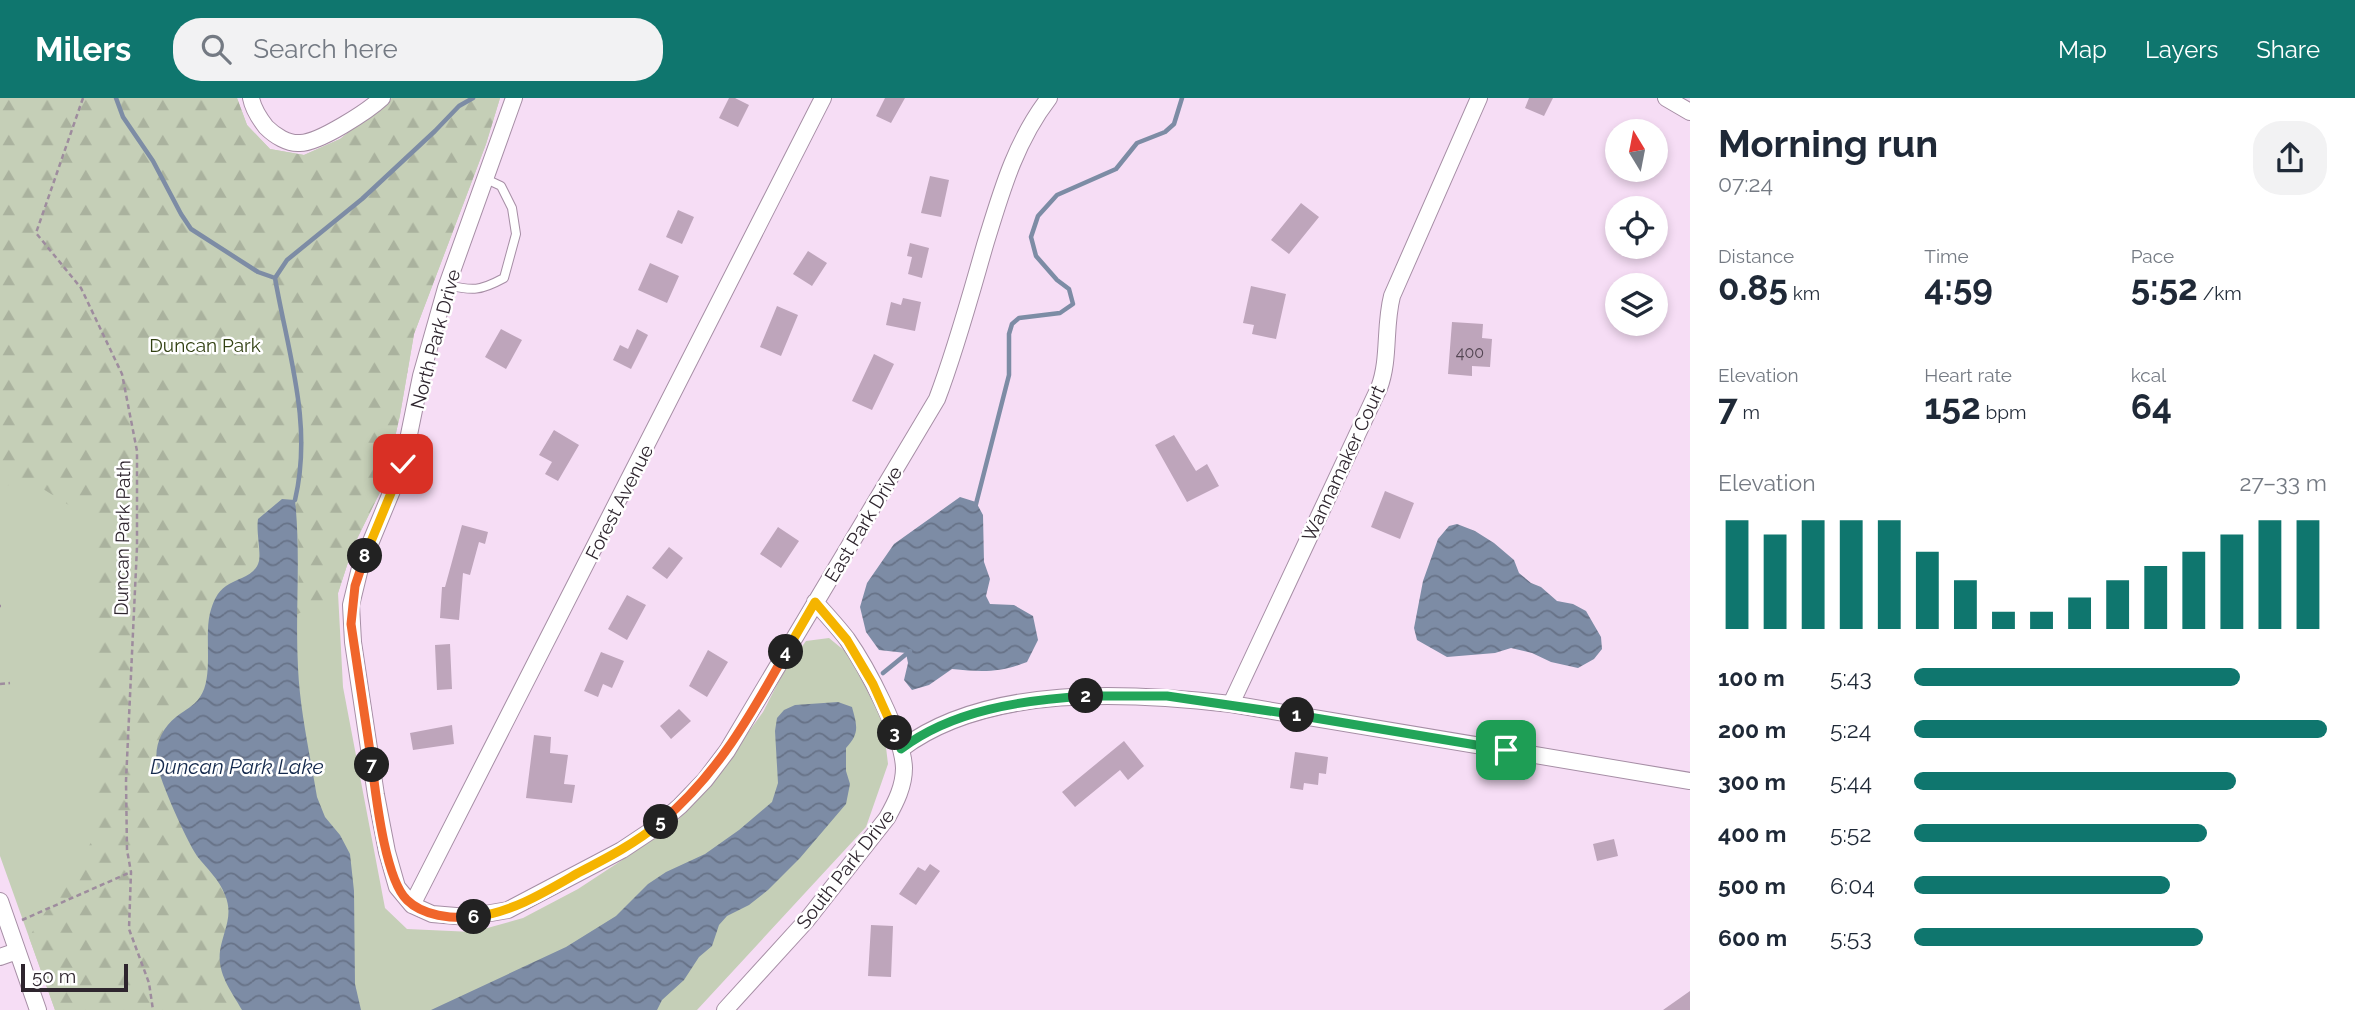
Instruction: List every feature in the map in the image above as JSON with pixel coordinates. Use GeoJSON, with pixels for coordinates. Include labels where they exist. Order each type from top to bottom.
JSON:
{"type":"FeatureCollection","features":[{"type":"Feature","properties":{"kind":"street"},"geometry":{"type":"LineString","coordinates":[[251,98],[259,119],[271,132],[285,141],[300,144],[359,116],[382,98]]}},
{"type":"Feature","properties":{"kind":"street","name":"North Park Drive"},"geometry":{"type":"LineString","coordinates":[[412,905],[397,887],[381,823],[353,642],[351,605],[360,568],[403,464],[421,376],[447,285],[514,98]]}},
{"type":"Feature","properties":{"kind":"street","name":"Forest Avenue"},"geometry":{"type":"LineString","coordinates":[[412,905],[823,98]]}},
{"type":"Feature","properties":{"kind":"street","name":"East Park Drive"},"geometry":{"type":"LineString","coordinates":[[412,905],[447,917],[478,916],[508,910],[622,850],[652,830],[705,780],[727,751],[937,399],[949,368],[1015,152],[1035,116],[1049,98]]}},
{"type":"Feature","properties":{"kind":"street","name":"Wannamaker Court"},"geometry":{"type":"LineString","coordinates":[[1231,704],[1379,388],[1385,366],[1387,315],[1392,296],[1479,98]]}},
{"type":"Feature","properties":{"kind":"street"},"geometry":{"type":"LineString","coordinates":[[1666,98],[1690,112]]}},
{"type":"Feature","properties":{"kind":"street","name":"South Park Drive"},"geometry":{"type":"LineString","coordinates":[[725,1010],[806,921],[887,818],[902,785],[904,767],[901,749],[867,673],[847,640],[815,602]]}},
{"type":"Feature","properties":{"kind":"street"},"geometry":{"type":"LineString","coordinates":[[901,749],[933,729],[961,718],[1013,705],[1064,698],[1167,696],[1231,704],[1690,780]]}},
{"type":"Feature","properties":{"kind":"street"},"geometry":{"type":"LineString","coordinates":[[0,901],[38,1010]]}},
{"type":"Feature","properties":{"kind":"street"},"geometry":{"type":"LineString","coordinates":[[0,957],[17,951]]}},
{"type":"Feature","properties":{"kind":"lane"},"geometry":{"type":"LineString","coordinates":[[447,285],[473,290],[486,288],[504,278],[516,234],[512,208],[501,186],[486,179]]}},
{"type":"Feature","properties":{"kind":"path","name":"Duncan Park Path"},"geometry":{"type":"LineString","coordinates":[[83,98],[36,233],[81,288],[122,374],[137,451],[137,547],[127,780],[127,850],[131,872],[129,929],[149,983],[153,1010]]}},
{"type":"Feature","properties":{"kind":"path"},"geometry":{"type":"LineString","coordinates":[[0,684],[10,683]]}},
{"type":"Feature","properties":{"kind":"path"},"geometry":{"type":"LineString","coordinates":[[9,926],[131,872]]}},
{"type":"Feature","properties":{"kind":"green space","name":"Duncan Park"},"geometry":{"type":"Polygon","coordinates":[[[0,98],[237,98],[247,125],[270,149],[304,155],[340,139],[392,98],[500,98],[486,144],[414,334],[385,482],[353,547],[338,593],[343,687],[385,908],[407,929],[473,932],[523,918],[578,889],[677,821],[712,782],[763,712],[785,669],[806,641],[829,638],[851,656],[883,722],[888,764],[866,827],[697,1010],[55,1010],[0,856],[0,98]]]}},
{"type":"Feature","properties":{"kind":"green space"},"geometry":{"type":"Polygon","coordinates":[[[0,98],[237,98],[247,125],[270,149],[304,155],[340,139],[392,98],[500,98],[486,144],[414,334],[385,482],[353,547],[338,593],[296,615],[298,533],[256,532],[259,559],[257,566],[246,577],[217,594],[213,601],[208,618],[206,679],[201,693],[192,705],[176,717],[200,859],[217,879],[229,904],[229,922],[220,950],[222,970],[242,1010],[55,1010],[29,937],[96,835],[96,522],[27,479],[0,488],[0,98]]]}},
{"type":"Feature","properties":{"kind":"water"},"geometry":{"type":"Polygon","coordinates":[[[960,497],[976,502],[983,515],[984,562],[990,579],[986,596],[990,604],[1014,605],[1033,616],[1038,640],[1027,662],[990,671],[952,669],[929,685],[912,690],[904,680],[908,663],[906,653],[879,650],[866,632],[860,607],[867,583],[894,544],[960,497]]]}},
{"type":"Feature","properties":{"kind":"water","name":"Duncan Park Lake"},"geometry":{"type":"Polygon","coordinates":[[[282,499],[295,500],[299,684],[317,797],[325,817],[340,835],[350,854],[354,891],[355,984],[361,1010],[242,1010],[221,967],[220,951],[228,917],[225,895],[187,837],[168,796],[157,763],[158,744],[163,732],[171,721],[195,703],[204,689],[208,668],[208,623],[214,601],[223,588],[254,571],[259,561],[258,519],[282,499]]]}},
{"type":"Feature","properties":{"kind":"water"},"geometry":{"type":"Polygon","coordinates":[[[1457,524],[1494,543],[1514,560],[1519,573],[1557,601],[1573,604],[1586,611],[1601,637],[1602,649],[1594,659],[1578,668],[1511,648],[1495,653],[1447,657],[1417,640],[1414,628],[1423,581],[1438,539],[1449,526],[1457,524]]]}},
{"type":"Feature","properties":{"kind":"water"},"geometry":{"type":"Polygon","coordinates":[[[838,702],[852,707],[856,724],[854,738],[846,748],[846,771],[850,784],[846,804],[800,858],[768,890],[749,905],[727,916],[719,925],[712,946],[699,957],[684,980],[662,1000],[657,1010],[431,1010],[566,947],[616,916],[648,884],[666,872],[705,854],[739,830],[772,802],[778,783],[775,731],[777,718],[784,710],[795,705],[838,702]]]}},
{"type":"Feature","properties":{"kind":"building"},"geometry":{"type":"Polygon","coordinates":[[[729,98],[749,105],[738,127],[719,118],[729,98]]]}},
{"type":"Feature","properties":{"kind":"building"},"geometry":{"type":"Polygon","coordinates":[[[885,98],[905,98],[891,123],[876,116],[885,98]]]}},
{"type":"Feature","properties":{"kind":"building"},"geometry":{"type":"Polygon","coordinates":[[[1529,98],[1553,98],[1544,116],[1525,108],[1529,98]]]}},
{"type":"Feature","properties":{"kind":"building"},"geometry":{"type":"Polygon","coordinates":[[[930,176],[949,180],[941,217],[921,213],[930,176]]]}},
{"type":"Feature","properties":{"kind":"building"},"geometry":{"type":"Polygon","coordinates":[[[1301,203],[1319,217],[1289,254],[1271,240],[1301,203]]]}},
{"type":"Feature","properties":{"kind":"building"},"geometry":{"type":"Polygon","coordinates":[[[678,210],[694,217],[682,244],[666,237],[678,210]]]}},
{"type":"Feature","properties":{"kind":"building"},"geometry":{"type":"Polygon","coordinates":[[[910,243],[929,248],[922,278],[908,274],[912,257],[907,256],[910,243]]]}},
{"type":"Feature","properties":{"kind":"building"},"geometry":{"type":"Polygon","coordinates":[[[808,251],[827,263],[812,286],[793,274],[808,251]]]}},
{"type":"Feature","properties":{"kind":"building"},"geometry":{"type":"Polygon","coordinates":[[[650,263],[679,276],[667,303],[638,290],[650,263]]]}},
{"type":"Feature","properties":{"kind":"building"},"geometry":{"type":"Polygon","coordinates":[[[1251,286],[1286,294],[1276,339],[1252,334],[1254,325],[1243,323],[1251,286]]]}},
{"type":"Feature","properties":{"kind":"building"},"geometry":{"type":"Polygon","coordinates":[[[903,298],[921,302],[915,331],[886,325],[891,302],[901,305],[903,298]]]}},
{"type":"Feature","properties":{"kind":"building"},"geometry":{"type":"Polygon","coordinates":[[[777,306],[798,315],[781,356],[760,347],[777,306]]]}},
{"type":"Feature","properties":{"kind":"building"},"geometry":{"type":"Polygon","coordinates":[[[1452,322],[1483,324],[1482,338],[1492,339],[1490,367],[1472,366],[1472,376],[1448,374],[1452,322]]]}},
{"type":"Feature","properties":{"kind":"building"},"geometry":{"type":"Polygon","coordinates":[[[501,329],[522,340],[506,369],[485,357],[501,329]]]}},
{"type":"Feature","properties":{"kind":"building"},"geometry":{"type":"Polygon","coordinates":[[[637,329],[648,335],[631,369],[613,360],[620,345],[628,349],[637,329]]]}},
{"type":"Feature","properties":{"kind":"building"},"geometry":{"type":"Polygon","coordinates":[[[874,354],[894,364],[872,410],[852,401],[874,354]]]}},
{"type":"Feature","properties":{"kind":"building"},"geometry":{"type":"Polygon","coordinates":[[[554,430],[579,445],[558,481],[545,474],[552,462],[539,455],[554,430]]]}},
{"type":"Feature","properties":{"kind":"building"},"geometry":{"type":"Polygon","coordinates":[[[1174,435],[1196,471],[1207,464],[1219,486],[1187,502],[1155,445],[1174,435]]]}},
{"type":"Feature","properties":{"kind":"building"},"geometry":{"type":"Polygon","coordinates":[[[1385,491],[1414,503],[1400,539],[1371,527],[1385,491]]]}},
{"type":"Feature","properties":{"kind":"building"},"geometry":{"type":"Polygon","coordinates":[[[462,525],[488,532],[485,544],[479,542],[470,575],[463,573],[459,620],[440,618],[442,587],[445,587],[462,525]]]}},
{"type":"Feature","properties":{"kind":"building"},"geometry":{"type":"Polygon","coordinates":[[[778,527],[799,541],[781,568],[760,554],[778,527]]]}},
{"type":"Feature","properties":{"kind":"building"},"geometry":{"type":"Polygon","coordinates":[[[669,547],[683,558],[667,579],[652,568],[669,547]]]}},
{"type":"Feature","properties":{"kind":"building"},"geometry":{"type":"Polygon","coordinates":[[[627,595],[646,605],[627,640],[608,629],[627,595]]]}},
{"type":"Feature","properties":{"kind":"building"},"geometry":{"type":"Polygon","coordinates":[[[450,644],[452,689],[437,690],[435,645],[450,644]]]}},
{"type":"Feature","properties":{"kind":"building"},"geometry":{"type":"Polygon","coordinates":[[[708,650],[728,662],[707,697],[689,686],[708,650]]]}},
{"type":"Feature","properties":{"kind":"building"},"geometry":{"type":"Polygon","coordinates":[[[601,652],[624,661],[612,688],[603,684],[598,697],[584,691],[601,652]]]}},
{"type":"Feature","properties":{"kind":"building"},"geometry":{"type":"Polygon","coordinates":[[[679,709],[691,721],[671,739],[660,726],[679,709]]]}},
{"type":"Feature","properties":{"kind":"building"},"geometry":{"type":"Polygon","coordinates":[[[452,725],[454,744],[413,750],[410,733],[452,725]]]}},
{"type":"Feature","properties":{"kind":"building"},"geometry":{"type":"Polygon","coordinates":[[[534,735],[551,737],[550,753],[568,755],[564,784],[575,785],[572,803],[526,798],[534,735]]]}},
{"type":"Feature","properties":{"kind":"building"},"geometry":{"type":"Polygon","coordinates":[[[1124,741],[1144,766],[1128,780],[1120,770],[1075,807],[1062,792],[1124,741]]]}},
{"type":"Feature","properties":{"kind":"building"},"geometry":{"type":"Polygon","coordinates":[[[1295,752],[1328,757],[1326,774],[1319,773],[1318,785],[1304,783],[1303,790],[1290,788],[1295,752]]]}},
{"type":"Feature","properties":{"kind":"building"},"geometry":{"type":"Polygon","coordinates":[[[1614,839],[1618,856],[1597,861],[1593,844],[1614,839]]]}},
{"type":"Feature","properties":{"kind":"building"},"geometry":{"type":"Polygon","coordinates":[[[930,864],[940,871],[916,905],[899,894],[918,867],[925,871],[930,864]]]}},
{"type":"Feature","properties":{"kind":"building"},"geometry":{"type":"Polygon","coordinates":[[[871,925],[893,926],[891,977],[868,976],[871,925]]]}},
{"type":"Feature","properties":{"kind":"building"},"geometry":{"type":"Polygon","coordinates":[[[1690,991],[1690,1010],[1663,1010],[1690,991]]]}},
{"type":"Feature","properties":{"kind":"waterway"},"geometry":{"type":"LineString","coordinates":[[116,98],[123,117],[153,161],[191,229],[258,272],[275,278]]}},
{"type":"Feature","properties":{"kind":"waterway"},"geometry":{"type":"LineString","coordinates":[[295,500],[300,472],[300,416],[275,278],[287,260],[362,199],[459,106],[473,98]]}},
{"type":"Feature","properties":{"kind":"waterway"},"geometry":{"type":"LineString","coordinates":[[975,508],[1009,375],[1009,334],[1012,324],[1019,318],[1060,313],[1073,304],[1069,289],[1057,280],[1036,256],[1031,237],[1038,216],[1057,195],[1116,169],[1137,143],[1165,132],[1174,124],[1182,98]]}},
{"type":"Feature","properties":{"kind":"waterway"},"geometry":{"type":"LineString","coordinates":[[883,673],[910,651]]}},
{"type":"Feature","properties":{"kind":"route"},"geometry":{"type":"LineString","coordinates":[[403,464],[360,568],[351,605],[351,624],[387,852],[401,894],[412,905],[432,914],[468,917],[508,910],[622,850],[652,830],[705,780],[727,751],[815,602],[847,640],[873,684],[901,749],[933,729],[996,708],[1064,698],[1116,695],[1167,696],[1231,704],[1506,750]]}}]}
